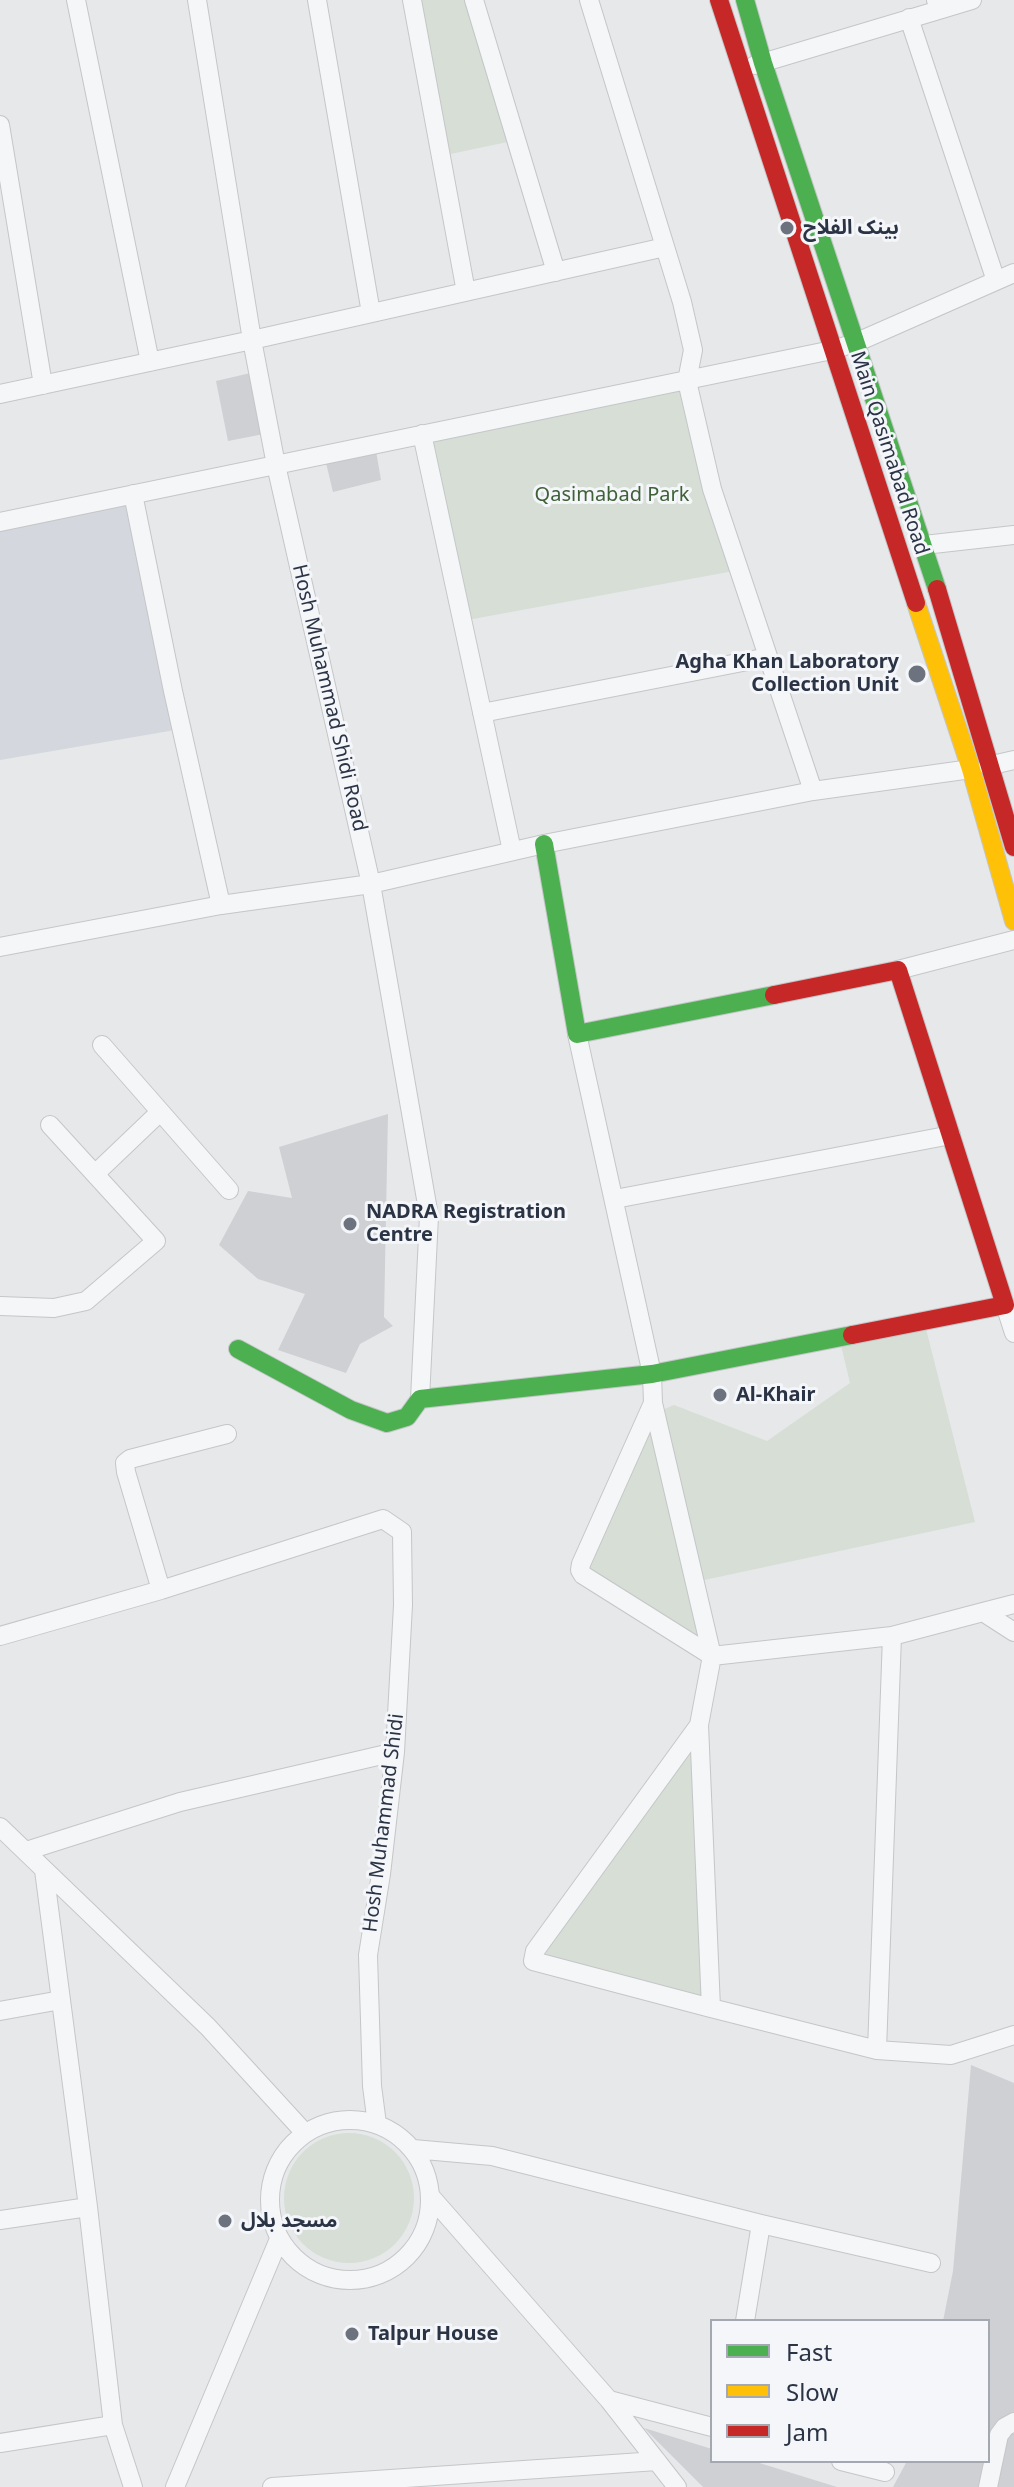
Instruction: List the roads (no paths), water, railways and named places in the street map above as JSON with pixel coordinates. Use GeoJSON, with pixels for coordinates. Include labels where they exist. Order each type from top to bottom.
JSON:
{"type":"FeatureCollection","features":[{"type":"Feature","properties":{"kind":"main road","name":"Main Qasimabad Road"},"geometry":{"type":"LineString","coordinates":[[719,0],[832,350],[979,767],[1014,847]]}},
{"type":"Feature","properties":{"kind":"main road","name":"Main Qasimabad Road"},"geometry":{"type":"LineString","coordinates":[[745,0],[763,63],[924,545],[1014,921]]}},
{"type":"Feature","properties":{"kind":"main road"},"geometry":{"type":"LineString","coordinates":[[238,1349],[351,1410],[387,1423],[407,1417],[420,1399],[652,1374],[1005,1305],[898,970],[577,1034],[544,844]]}},
{"type":"Feature","properties":{"kind":"street"},"geometry":{"type":"LineString","coordinates":[[76,0],[150,362]]}},
{"type":"Feature","properties":{"kind":"street","name":"Hosh Muhammad Shidi Road"},"geometry":{"type":"LineString","coordinates":[[197,0],[252,340],[276,465],[371,884],[429,1216],[420,1399]]}},
{"type":"Feature","properties":{"kind":"street"},"geometry":{"type":"LineString","coordinates":[[317,0],[371,313]]}},
{"type":"Feature","properties":{"kind":"street"},"geometry":{"type":"LineString","coordinates":[[412,0],[466,292]]}},
{"type":"Feature","properties":{"kind":"street"},"geometry":{"type":"LineString","coordinates":[[474,0],[556,272]]}},
{"type":"Feature","properties":{"kind":"street"},"geometry":{"type":"LineString","coordinates":[[589,0],[682,302],[693,350],[687,381],[712,489],[813,791]]}},
{"type":"Feature","properties":{"kind":"street"},"geometry":{"type":"LineString","coordinates":[[741,69],[909,18],[937,5],[972,0]]}},
{"type":"Feature","properties":{"kind":"street"},"geometry":{"type":"LineString","coordinates":[[909,18],[996,281]]}},
{"type":"Feature","properties":{"kind":"street"},"geometry":{"type":"LineString","coordinates":[[0,125],[43,385]]}},
{"type":"Feature","properties":{"kind":"street"},"geometry":{"type":"LineString","coordinates":[[0,394],[665,247]]}},
{"type":"Feature","properties":{"kind":"street"},"geometry":{"type":"LineString","coordinates":[[0,522],[832,350],[855,343],[1014,273]]}},
{"type":"Feature","properties":{"kind":"street"},"geometry":{"type":"LineString","coordinates":[[422,434],[512,851]]}},
{"type":"Feature","properties":{"kind":"street"},"geometry":{"type":"LineString","coordinates":[[133,494],[221,905]]}},
{"type":"Feature","properties":{"kind":"street"},"geometry":{"type":"LineString","coordinates":[[924,545],[1014,535]]}},
{"type":"Feature","properties":{"kind":"street"},"geometry":{"type":"LineString","coordinates":[[482,713],[768,657]]}},
{"type":"Feature","properties":{"kind":"street"},"geometry":{"type":"LineString","coordinates":[[0,947],[221,905],[371,884],[544,844],[813,791],[1014,760]]}},
{"type":"Feature","properties":{"kind":"street"},"geometry":{"type":"LineString","coordinates":[[898,970],[1014,940]]}},
{"type":"Feature","properties":{"kind":"street"},"geometry":{"type":"LineString","coordinates":[[577,1034],[652,1374],[653,1403],[712,1656],[699,1725],[711,2008]]}},
{"type":"Feature","properties":{"kind":"street"},"geometry":{"type":"LineString","coordinates":[[102,1045],[229,1190]]}},
{"type":"Feature","properties":{"kind":"street"},"geometry":{"type":"LineString","coordinates":[[95,1174],[160,1112]]}},
{"type":"Feature","properties":{"kind":"street"},"geometry":{"type":"LineString","coordinates":[[0,1306],[54,1308],[86,1301],[156,1241],[50,1125]]}},
{"type":"Feature","properties":{"kind":"street"},"geometry":{"type":"LineString","coordinates":[[615,1199],[951,1135]]}},
{"type":"Feature","properties":{"kind":"street"},"geometry":{"type":"LineString","coordinates":[[1005,1305],[1014,1333]]}},
{"type":"Feature","properties":{"kind":"street"},"geometry":{"type":"LineString","coordinates":[[653,1403],[580,1570],[583,1575],[712,1656],[892,1636],[1014,1604]]}},
{"type":"Feature","properties":{"kind":"street"},"geometry":{"type":"LineString","coordinates":[[0,1636],[161,1590],[125,1463],[130,1459],[227,1434]]}},
{"type":"Feature","properties":{"kind":"street","name":"Hosh Muhammad Shidi"},"geometry":{"type":"LineString","coordinates":[[161,1590],[383,1519],[402,1532],[403,1605],[395,1752],[368,1955],[372,2086],[377,2124]]}},
{"type":"Feature","properties":{"kind":"street"},"geometry":{"type":"LineString","coordinates":[[983,1612],[1014,1632]]}},
{"type":"Feature","properties":{"kind":"street"},"geometry":{"type":"LineString","coordinates":[[877,2050],[892,1636]]}},
{"type":"Feature","properties":{"kind":"street"},"geometry":{"type":"LineString","coordinates":[[699,1725],[535,1951],[533,1961],[877,2050],[951,2055],[1014,2035]]}},
{"type":"Feature","properties":{"kind":"street"},"geometry":{"type":"LineString","coordinates":[[26,1851],[180,1802],[395,1752]]}},
{"type":"Feature","properties":{"kind":"street"},"geometry":{"type":"LineString","coordinates":[[0,1827],[208,2027],[305,2133]]}},
{"type":"Feature","properties":{"kind":"street"},"geometry":{"type":"LineString","coordinates":[[44,1870],[113,2425],[133,2487]]}},
{"type":"Feature","properties":{"kind":"street"},"geometry":{"type":"LineString","coordinates":[[0,2011],[61,2000]]}},
{"type":"Feature","properties":{"kind":"street"},"geometry":{"type":"LineString","coordinates":[[353,2120],[377,2124],[396,2134],[413,2149],[426,2172],[432,2198],[428,2225],[416,2248],[396,2267],[372,2278],[345,2281],[319,2275],[296,2260],[279,2239],[269,2201],[272,2181],[290,2146],[305,2133],[328,2123],[353,2120]]}},
{"type":"Feature","properties":{"kind":"street"},"geometry":{"type":"LineString","coordinates":[[413,2149],[492,2156],[931,2263]]}},
{"type":"Feature","properties":{"kind":"street"},"geometry":{"type":"LineString","coordinates":[[432,2198],[609,2400],[677,2487]]}},
{"type":"Feature","properties":{"kind":"street"},"geometry":{"type":"LineString","coordinates":[[0,2220],[88,2207]]}},
{"type":"Feature","properties":{"kind":"street"},"geometry":{"type":"LineString","coordinates":[[745,2319],[761,2224]]}},
{"type":"Feature","properties":{"kind":"street"},"geometry":{"type":"LineString","coordinates":[[175,2487],[279,2239]]}},
{"type":"Feature","properties":{"kind":"street"},"geometry":{"type":"LineString","coordinates":[[609,2400],[710,2426]]}},
{"type":"Feature","properties":{"kind":"street"},"geometry":{"type":"LineString","coordinates":[[988,2487],[999,2435],[1014,2422]]}},
{"type":"Feature","properties":{"kind":"street"},"geometry":{"type":"LineString","coordinates":[[0,2443],[113,2425]]}},
{"type":"Feature","properties":{"kind":"street"},"geometry":{"type":"LineString","coordinates":[[272,2487],[657,2461]]}},
{"type":"Feature","properties":{"kind":"street"},"geometry":{"type":"LineString","coordinates":[[849,2463],[885,2472]]}},
{"type":"Feature","properties":{"kind":"place","name":"بینک الفلاح"},"geometry":{"type":"Point","coordinates":[787,228]}},
{"type":"Feature","properties":{"kind":"place","name":"Agha Khan Laboratory Collection Unit"},"geometry":{"type":"Point","coordinates":[917,674]}},
{"type":"Feature","properties":{"kind":"place","name":"NADRA Registration Centre"},"geometry":{"type":"Point","coordinates":[350,1224]}},
{"type":"Feature","properties":{"kind":"place","name":"Al-Khair"},"geometry":{"type":"Point","coordinates":[720,1395]}},
{"type":"Feature","properties":{"kind":"place","name":"مسجد بلال"},"geometry":{"type":"Point","coordinates":[225,2221]}},
{"type":"Feature","properties":{"kind":"place","name":"Talpur House"},"geometry":{"type":"Point","coordinates":[352,2334]}},
{"type":"Feature","properties":{"kind":"park label","name":"Qasimabad Park"},"geometry":{"type":"Point","coordinates":[612,495]}}]}
